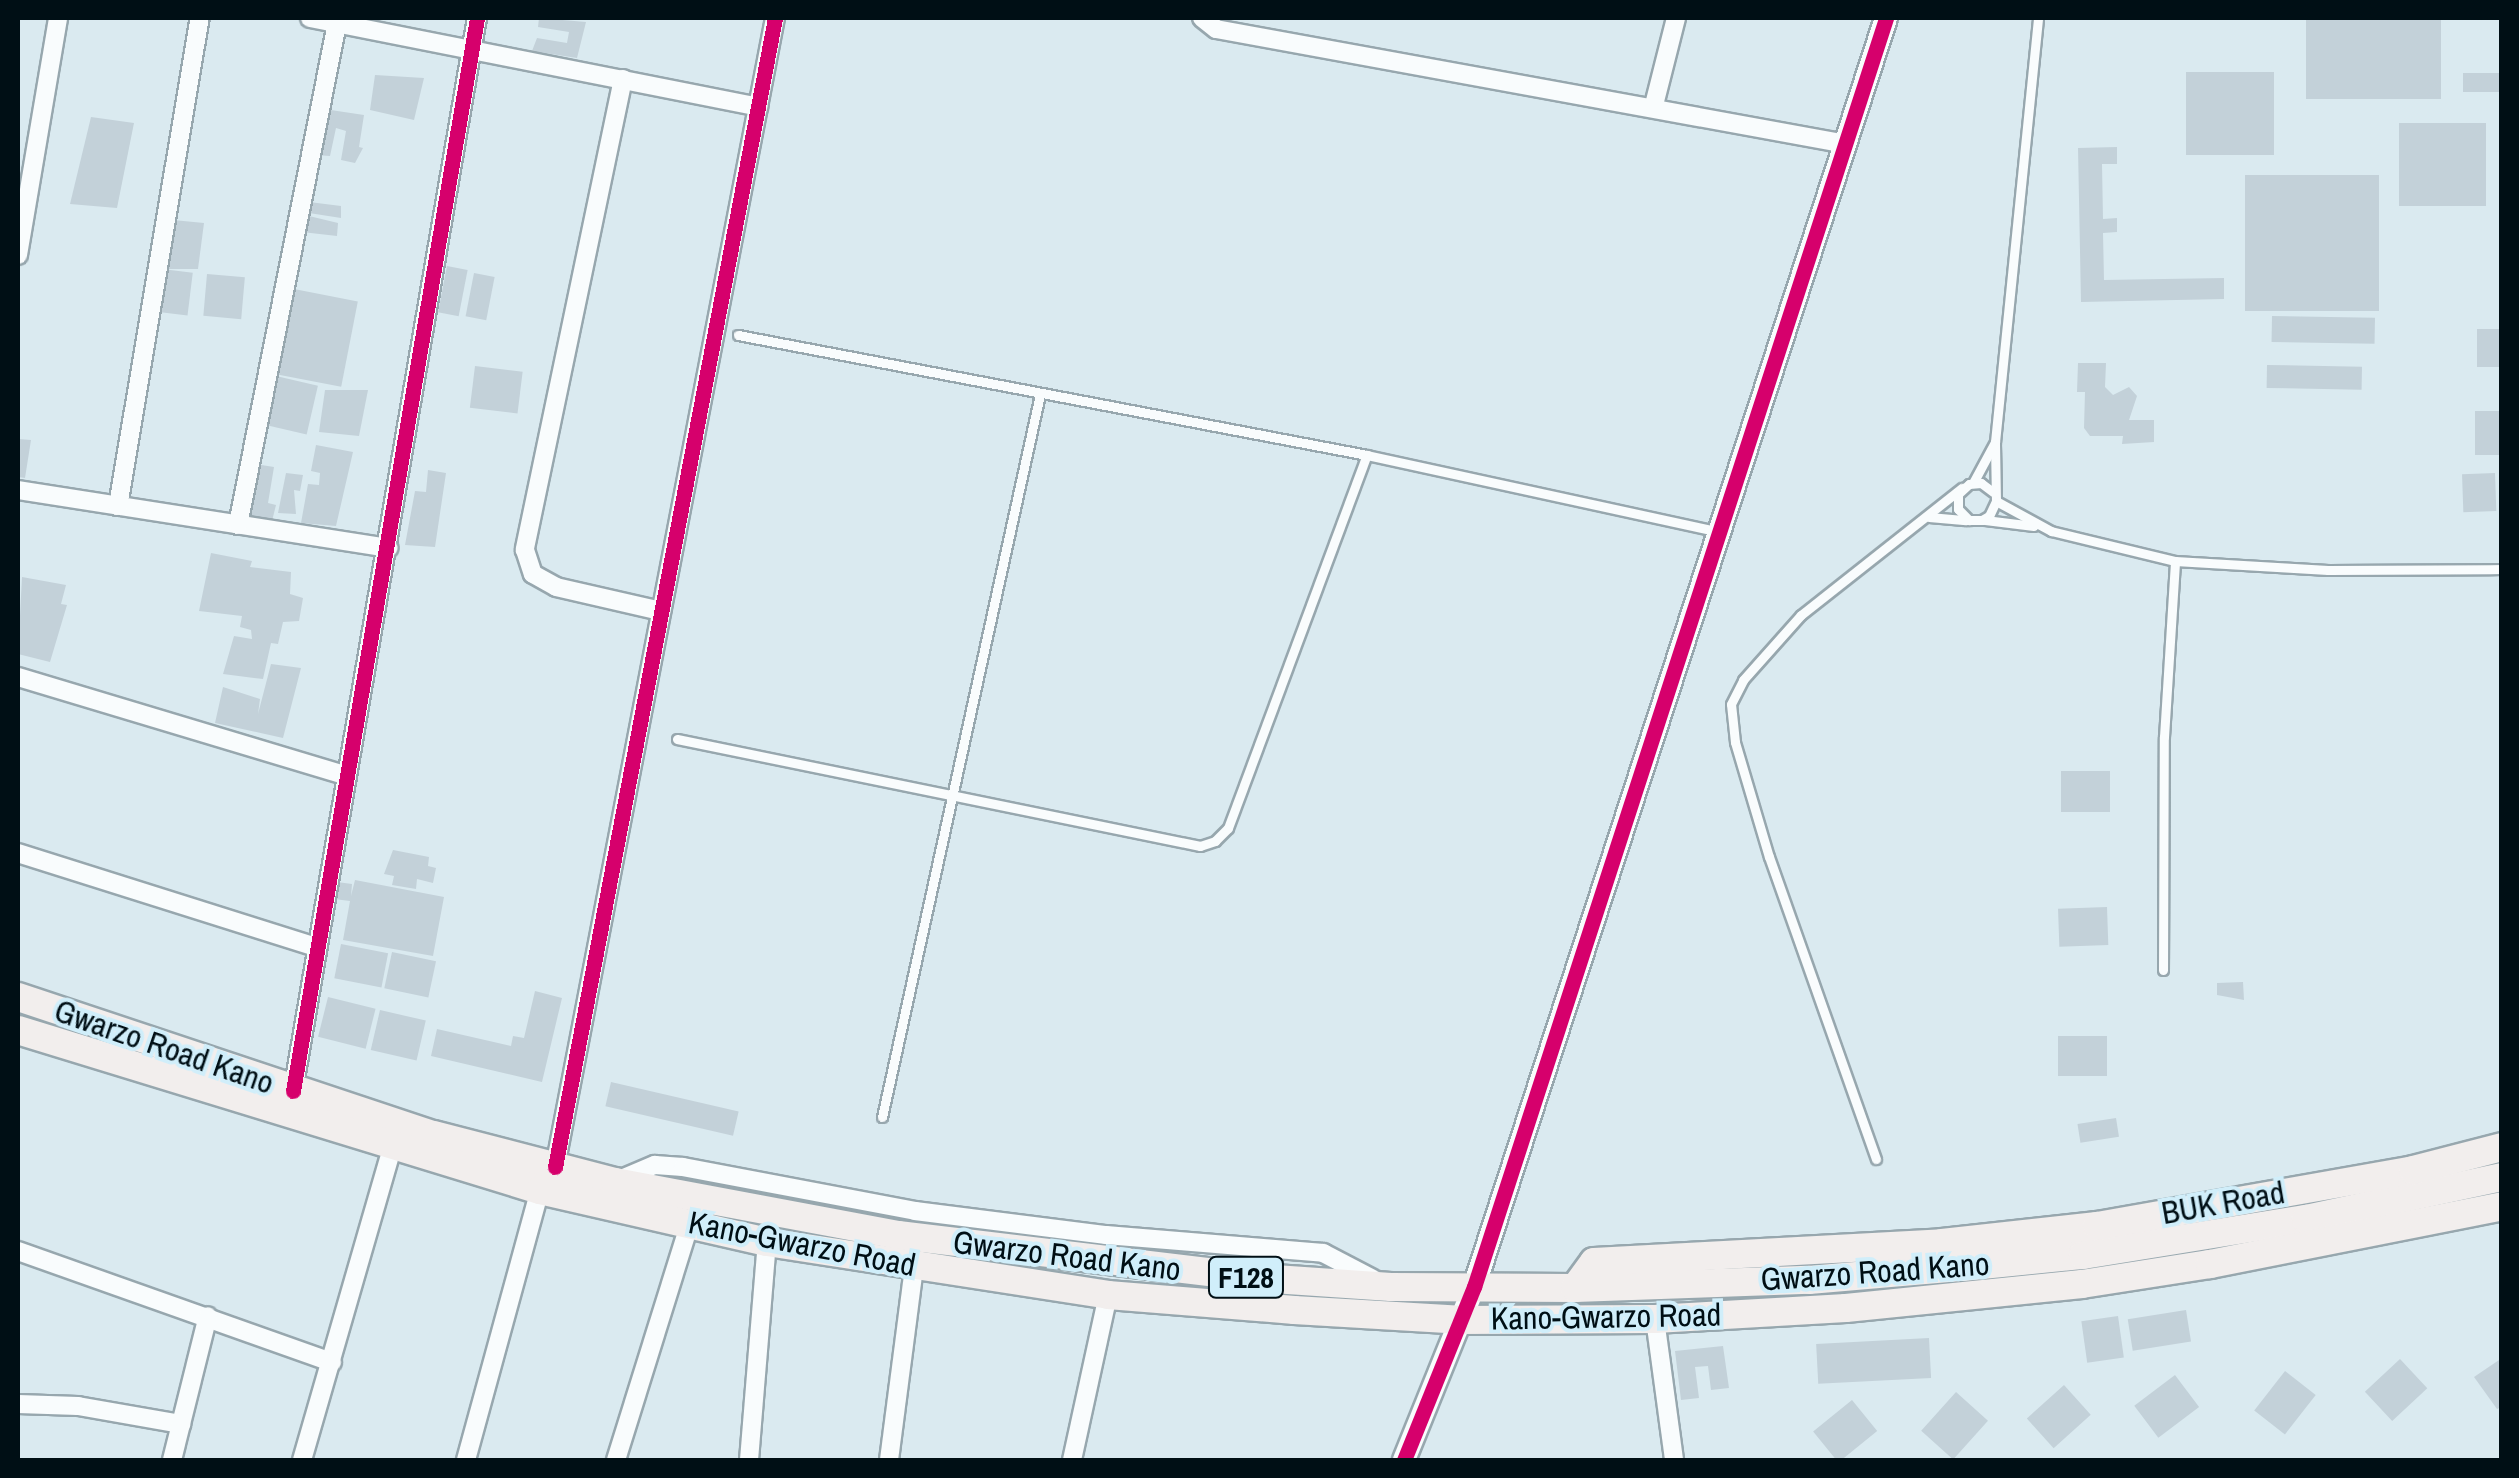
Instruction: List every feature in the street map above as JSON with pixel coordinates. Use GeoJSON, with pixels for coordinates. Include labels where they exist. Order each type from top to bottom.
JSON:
{"type":"FeatureCollection","features":[{"type":"Feature","properties":{"kind":"main road","name":"Gwarzo Road Kano"},"geometry":{"type":"LineString","coordinates":[[18,998],[547,1179],[615,1182],[898,1236],[1015,1252],[1392,1287],[1575,1288],[1809,1280],[2084,1255],[2306,1220],[2502,1177]]}},
{"type":"Feature","properties":{"kind":"main road","name":"Kano-Gwarzo Road"},"geometry":{"type":"LineString","coordinates":[[20,1038],[392,1145],[547,1179],[767,1242],[1108,1295],[1460,1320],[1656,1319],[1846,1308],[2082,1284],[2330,1244],[2502,1206]]}},
{"type":"Feature","properties":{"kind":"main road","name":"BUK Road"},"geometry":{"type":"LineString","coordinates":[[1575,1288],[1594,1262],[1613,1259],[1942,1243],[2098,1226],[2413,1170],[2502,1146]]}},
{"type":"Feature","properties":{"kind":"main road"},"geometry":{"type":"LineString","coordinates":[[2300,1189],[2306,1220]]}},
{"type":"Feature","properties":{"kind":"main road"},"geometry":{"type":"LineString","coordinates":[[1942,1243],[1962,1267]]}},
{"type":"Feature","properties":{"kind":"street"},"geometry":{"type":"LineString","coordinates":[[18,255],[58,18]]}},
{"type":"Feature","properties":{"kind":"street"},"geometry":{"type":"LineString","coordinates":[[118,506],[200,18]]}},
{"type":"Feature","properties":{"kind":"street"},"geometry":{"type":"LineString","coordinates":[[310,18],[758,107]]}},
{"type":"Feature","properties":{"kind":"street"},"geometry":{"type":"LineString","coordinates":[[293,1091],[344,775],[388,548],[477,18]]}},
{"type":"Feature","properties":{"kind":"street"},"geometry":{"type":"LineString","coordinates":[[466,1460],[547,1179],[775,18]]}},
{"type":"Feature","properties":{"kind":"street"},"geometry":{"type":"LineString","coordinates":[[1202,18],[1216,29],[1846,144]]}},
{"type":"Feature","properties":{"kind":"street"},"geometry":{"type":"LineString","coordinates":[[1654,106],[1676,18]]}},
{"type":"Feature","properties":{"kind":"street"},"geometry":{"type":"LineString","coordinates":[[1404,1460],[1474,1287],[1886,18]]}},
{"type":"Feature","properties":{"kind":"street"},"geometry":{"type":"LineString","coordinates":[[238,524],[337,22]]}},
{"type":"Feature","properties":{"kind":"street"},"geometry":{"type":"LineString","coordinates":[[623,79],[526,550],[533,574],[556,587],[661,611]]}},
{"type":"Feature","properties":{"kind":"street"},"geometry":{"type":"LineString","coordinates":[[18,490],[388,548]]}},
{"type":"Feature","properties":{"kind":"street"},"geometry":{"type":"LineString","coordinates":[[18,677],[344,775]]}},
{"type":"Feature","properties":{"kind":"street"},"geometry":{"type":"LineString","coordinates":[[18,854],[316,947]]}},
{"type":"Feature","properties":{"kind":"street"},"geometry":{"type":"LineString","coordinates":[[302,1460],[392,1145]]}},
{"type":"Feature","properties":{"kind":"street"},"geometry":{"type":"LineString","coordinates":[[616,1460],[690,1223]]}},
{"type":"Feature","properties":{"kind":"street"},"geometry":{"type":"LineString","coordinates":[[749,1460],[767,1242]]}},
{"type":"Feature","properties":{"kind":"street"},"geometry":{"type":"LineString","coordinates":[[18,1251],[332,1362]]}},
{"type":"Feature","properties":{"kind":"street"},"geometry":{"type":"LineString","coordinates":[[889,1460],[914,1267]]}},
{"type":"Feature","properties":{"kind":"street"},"geometry":{"type":"LineString","coordinates":[[1072,1460],[1108,1295]]}},
{"type":"Feature","properties":{"kind":"street"},"geometry":{"type":"LineString","coordinates":[[172,1460],[208,1316]]}},
{"type":"Feature","properties":{"kind":"street"},"geometry":{"type":"LineString","coordinates":[[1656,1319],[1674,1460]]}},
{"type":"Feature","properties":{"kind":"street"},"geometry":{"type":"LineString","coordinates":[[18,1404],[78,1406],[181,1424]]}},
{"type":"Feature","properties":{"kind":"lane"},"geometry":{"type":"LineString","coordinates":[[1982,520],[1990,516],[1999,466],[1996,442],[2038,18]]}},
{"type":"Feature","properties":{"kind":"lane"},"geometry":{"type":"LineString","coordinates":[[738,335],[1368,456],[1719,531]]}},
{"type":"Feature","properties":{"kind":"lane"},"geometry":{"type":"LineString","coordinates":[[882,1116],[1040,394]]}},
{"type":"Feature","properties":{"kind":"lane"},"geometry":{"type":"LineString","coordinates":[[1969,520],[1958,509],[1968,485],[1996,442]]}},
{"type":"Feature","properties":{"kind":"lane"},"geometry":{"type":"LineString","coordinates":[[677,739],[1200,846],[1216,842],[1228,828],[1368,456]]}},
{"type":"Feature","properties":{"kind":"lane"},"geometry":{"type":"LineString","coordinates":[[1968,485],[1994,496],[2038,526]]}},
{"type":"Feature","properties":{"kind":"lane"},"geometry":{"type":"LineString","coordinates":[[1876,1160],[1769,857],[1734,742],[1731,704],[1743,680],[1800,615],[1968,485]]}},
{"type":"Feature","properties":{"kind":"lane"},"geometry":{"type":"LineString","coordinates":[[1929,517],[2038,526],[2176,561],[2328,570],[2502,569]]}},
{"type":"Feature","properties":{"kind":"lane"},"geometry":{"type":"LineString","coordinates":[[2163,970],[2164,737],[2176,561]]}},
{"type":"Feature","properties":{"kind":"building"},"geometry":{"type":"Polygon","coordinates":[[[539,18],[586,22],[577,58],[532,51],[537,38],[567,43],[569,32],[538,27],[539,18]]]}},
{"type":"Feature","properties":{"kind":"building"},"geometry":{"type":"Polygon","coordinates":[[[2306,18],[2441,18],[2441,99],[2306,99],[2306,18]]]}},
{"type":"Feature","properties":{"kind":"building"},"geometry":{"type":"Polygon","coordinates":[[[2186,72],[2274,72],[2274,155],[2186,155],[2186,72]]]}},
{"type":"Feature","properties":{"kind":"building"},"geometry":{"type":"Polygon","coordinates":[[[2463,73],[2502,73],[2502,92],[2463,92],[2463,73]]]}},
{"type":"Feature","properties":{"kind":"building"},"geometry":{"type":"Polygon","coordinates":[[[375,75],[424,78],[414,120],[370,110],[375,75]]]}},
{"type":"Feature","properties":{"kind":"building"},"geometry":{"type":"Polygon","coordinates":[[[324,109],[364,115],[359,147],[363,148],[355,163],[341,160],[346,131],[336,128],[330,156],[315,155],[324,109]]]}},
{"type":"Feature","properties":{"kind":"building"},"geometry":{"type":"Polygon","coordinates":[[[91,117],[134,123],[117,208],[70,204],[91,117]]]}},
{"type":"Feature","properties":{"kind":"building"},"geometry":{"type":"Polygon","coordinates":[[[2399,123],[2486,123],[2486,206],[2399,206],[2399,123]]]}},
{"type":"Feature","properties":{"kind":"building"},"geometry":{"type":"Polygon","coordinates":[[[2117,147],[2117,164],[2102,164],[2103,219],[2117,218],[2117,232],[2103,233],[2104,280],[2224,278],[2224,299],[2081,302],[2078,148],[2117,147]]]}},
{"type":"Feature","properties":{"kind":"building"},"geometry":{"type":"Polygon","coordinates":[[[2245,175],[2379,175],[2379,311],[2245,311],[2245,175]]]}},
{"type":"Feature","properties":{"kind":"building"},"geometry":{"type":"Polygon","coordinates":[[[309,202],[341,206],[341,218],[309,213],[309,202]]]}},
{"type":"Feature","properties":{"kind":"building"},"geometry":{"type":"Polygon","coordinates":[[[309,216],[338,223],[337,236],[302,232],[309,216]]]}},
{"type":"Feature","properties":{"kind":"building"},"geometry":{"type":"Polygon","coordinates":[[[173,220],[204,223],[198,269],[162,269],[173,220]]]}},
{"type":"Feature","properties":{"kind":"building"},"geometry":{"type":"Polygon","coordinates":[[[447,266],[468,270],[459,316],[438,312],[447,266]]]}},
{"type":"Feature","properties":{"kind":"building"},"geometry":{"type":"Polygon","coordinates":[[[162,269],[193,273],[188,315],[157,312],[162,269]]]}},
{"type":"Feature","properties":{"kind":"building"},"geometry":{"type":"Polygon","coordinates":[[[474,273],[495,277],[486,320],[466,316],[474,273]]]}},
{"type":"Feature","properties":{"kind":"building"},"geometry":{"type":"Polygon","coordinates":[[[207,274],[245,277],[241,319],[203,316],[207,274]]]}},
{"type":"Feature","properties":{"kind":"building"},"geometry":{"type":"Polygon","coordinates":[[[294,289],[358,301],[341,387],[277,374],[294,289]]]}},
{"type":"Feature","properties":{"kind":"building"},"geometry":{"type":"Polygon","coordinates":[[[2272,316],[2375,318],[2375,344],[2272,342],[2272,316]]]}},
{"type":"Feature","properties":{"kind":"building"},"geometry":{"type":"Polygon","coordinates":[[[2477,329],[2502,329],[2502,367],[2477,367],[2477,329]]]}},
{"type":"Feature","properties":{"kind":"building"},"geometry":{"type":"Polygon","coordinates":[[[2078,363],[2106,363],[2105,387],[2113,395],[2129,387],[2137,396],[2129,420],[2154,420],[2154,442],[2122,444],[2123,436],[2090,436],[2084,428],[2085,392],[2077,392],[2078,363]]]}},
{"type":"Feature","properties":{"kind":"building"},"geometry":{"type":"Polygon","coordinates":[[[2267,365],[2362,367],[2362,390],[2267,388],[2267,365]]]}},
{"type":"Feature","properties":{"kind":"building"},"geometry":{"type":"Polygon","coordinates":[[[475,366],[523,372],[518,414],[470,408],[475,366]]]}},
{"type":"Feature","properties":{"kind":"building"},"geometry":{"type":"Polygon","coordinates":[[[276,376],[318,386],[307,434],[265,425],[276,376]]]}},
{"type":"Feature","properties":{"kind":"building"},"geometry":{"type":"Polygon","coordinates":[[[325,390],[368,390],[359,436],[319,432],[325,390]]]}},
{"type":"Feature","properties":{"kind":"building"},"geometry":{"type":"Polygon","coordinates":[[[2475,411],[2502,411],[2502,455],[2475,455],[2475,411]]]}},
{"type":"Feature","properties":{"kind":"building"},"geometry":{"type":"Polygon","coordinates":[[[18,439],[31,440],[25,478],[18,477],[18,439]]]}},
{"type":"Feature","properties":{"kind":"building"},"geometry":{"type":"Polygon","coordinates":[[[316,445],[353,452],[336,526],[301,523],[308,484],[319,485],[320,473],[311,471],[316,445]]]}},
{"type":"Feature","properties":{"kind":"building"},"geometry":{"type":"Polygon","coordinates":[[[255,464],[274,467],[268,503],[276,505],[272,521],[245,517],[255,464]]]}},
{"type":"Feature","properties":{"kind":"building"},"geometry":{"type":"Polygon","coordinates":[[[428,470],[446,473],[435,547],[405,545],[415,491],[426,492],[428,470]]]}},
{"type":"Feature","properties":{"kind":"building"},"geometry":{"type":"Polygon","coordinates":[[[286,473],[303,475],[300,491],[294,490],[296,514],[278,513],[286,473]]]}},
{"type":"Feature","properties":{"kind":"building"},"geometry":{"type":"Polygon","coordinates":[[[2495,473],[2496,511],[2463,512],[2462,474],[2495,473]]]}},
{"type":"Feature","properties":{"kind":"building"},"geometry":{"type":"Polygon","coordinates":[[[211,553],[252,561],[250,567],[291,572],[290,594],[303,598],[299,621],[283,622],[278,644],[271,643],[263,679],[223,674],[234,636],[252,639],[251,630],[240,627],[242,616],[199,611],[211,553]]]}},
{"type":"Feature","properties":{"kind":"building"},"geometry":{"type":"Polygon","coordinates":[[[22,577],[66,585],[61,604],[67,605],[50,662],[18,654],[22,577]]]}},
{"type":"Feature","properties":{"kind":"building"},"geometry":{"type":"Polygon","coordinates":[[[271,664],[301,668],[283,738],[215,723],[223,687],[260,699],[258,714],[271,664]]]}},
{"type":"Feature","properties":{"kind":"building"},"geometry":{"type":"Polygon","coordinates":[[[2061,771],[2110,771],[2110,812],[2061,812],[2061,771]]]}},
{"type":"Feature","properties":{"kind":"building"},"geometry":{"type":"Polygon","coordinates":[[[393,850],[429,857],[428,866],[436,868],[433,883],[417,879],[416,889],[392,885],[394,876],[384,874],[393,850]]]}},
{"type":"Feature","properties":{"kind":"building"},"geometry":{"type":"Polygon","coordinates":[[[355,880],[444,897],[433,956],[343,940],[350,901],[334,899],[337,882],[352,884],[351,896],[355,880]]]}},
{"type":"Feature","properties":{"kind":"building"},"geometry":{"type":"Polygon","coordinates":[[[2107,907],[2108,945],[2059,947],[2058,909],[2107,907]]]}},
{"type":"Feature","properties":{"kind":"building"},"geometry":{"type":"Polygon","coordinates":[[[341,944],[388,953],[381,988],[334,978],[341,944]]]}},
{"type":"Feature","properties":{"kind":"building"},"geometry":{"type":"Polygon","coordinates":[[[392,952],[436,961],[428,998],[384,988],[392,952]]]}},
{"type":"Feature","properties":{"kind":"building"},"geometry":{"type":"Polygon","coordinates":[[[2243,982],[2244,1000],[2217,995],[2217,983],[2243,982]]]}},
{"type":"Feature","properties":{"kind":"building"},"geometry":{"type":"Polygon","coordinates":[[[535,991],[562,998],[542,1082],[431,1056],[437,1029],[511,1046],[513,1036],[524,1038],[535,991]]]}},
{"type":"Feature","properties":{"kind":"building"},"geometry":{"type":"Polygon","coordinates":[[[328,997],[376,1009],[366,1049],[318,1037],[328,997]]]}},
{"type":"Feature","properties":{"kind":"building"},"geometry":{"type":"Polygon","coordinates":[[[380,1010],[426,1021],[417,1061],[371,1050],[380,1010]]]}},
{"type":"Feature","properties":{"kind":"building"},"geometry":{"type":"Polygon","coordinates":[[[2058,1036],[2107,1036],[2107,1076],[2058,1076],[2058,1036]]]}},
{"type":"Feature","properties":{"kind":"building"},"geometry":{"type":"Polygon","coordinates":[[[611,1082],[739,1111],[733,1136],[605,1106],[611,1082]]]}},
{"type":"Feature","properties":{"kind":"building"},"geometry":{"type":"Polygon","coordinates":[[[2116,1118],[2119,1137],[2080,1143],[2077,1124],[2116,1118]]]}},
{"type":"Feature","properties":{"kind":"building"},"geometry":{"type":"Polygon","coordinates":[[[2186,1310],[2191,1342],[2133,1351],[2128,1319],[2186,1310]]]}},
{"type":"Feature","properties":{"kind":"building"},"geometry":{"type":"Polygon","coordinates":[[[2118,1316],[2124,1358],[2087,1363],[2081,1321],[2118,1316]]]}},
{"type":"Feature","properties":{"kind":"building"},"geometry":{"type":"Polygon","coordinates":[[[1929,1338],[1931,1378],[1818,1384],[1816,1344],[1929,1338]]]}},
{"type":"Feature","properties":{"kind":"building"},"geometry":{"type":"Polygon","coordinates":[[[1723,1346],[1729,1388],[1711,1390],[1708,1366],[1695,1367],[1699,1398],[1681,1400],[1675,1351],[1723,1346]]]}},
{"type":"Feature","properties":{"kind":"building"},"geometry":{"type":"Polygon","coordinates":[[[2502,1358],[2502,1407],[2497,1409],[2474,1377],[2502,1358]]]}},
{"type":"Feature","properties":{"kind":"building"},"geometry":{"type":"Polygon","coordinates":[[[2400,1359],[2427,1388],[2392,1421],[2365,1392],[2400,1359]]]}},
{"type":"Feature","properties":{"kind":"building"},"geometry":{"type":"Polygon","coordinates":[[[2285,1371],[2316,1395],[2285,1434],[2254,1410],[2285,1371]]]}},
{"type":"Feature","properties":{"kind":"building"},"geometry":{"type":"Polygon","coordinates":[[[2175,1375],[2199,1407],[2158,1438],[2134,1406],[2175,1375]]]}},
{"type":"Feature","properties":{"kind":"building"},"geometry":{"type":"Polygon","coordinates":[[[2064,1385],[2091,1415],[2054,1448],[2027,1418],[2064,1385]]]}},
{"type":"Feature","properties":{"kind":"building"},"geometry":{"type":"Polygon","coordinates":[[[1956,1392],[1988,1421],[1953,1459],[1921,1431],[1956,1392]]]}},
{"type":"Feature","properties":{"kind":"building"},"geometry":{"type":"Polygon","coordinates":[[[1852,1400],[1877,1431],[1841,1460],[1836,1460],[1813,1431],[1852,1400]]]}},
{"type":"Feature","properties":{"kind":"cycle path"},"geometry":{"type":"LineString","coordinates":[[293,1091],[477,18]]}},
{"type":"Feature","properties":{"kind":"cycle path"},"geometry":{"type":"LineString","coordinates":[[555,1167],[775,18]]}},
{"type":"Feature","properties":{"kind":"cycle path"},"geometry":{"type":"LineString","coordinates":[[1404,1460],[1474,1287],[1886,18]]}}]}
